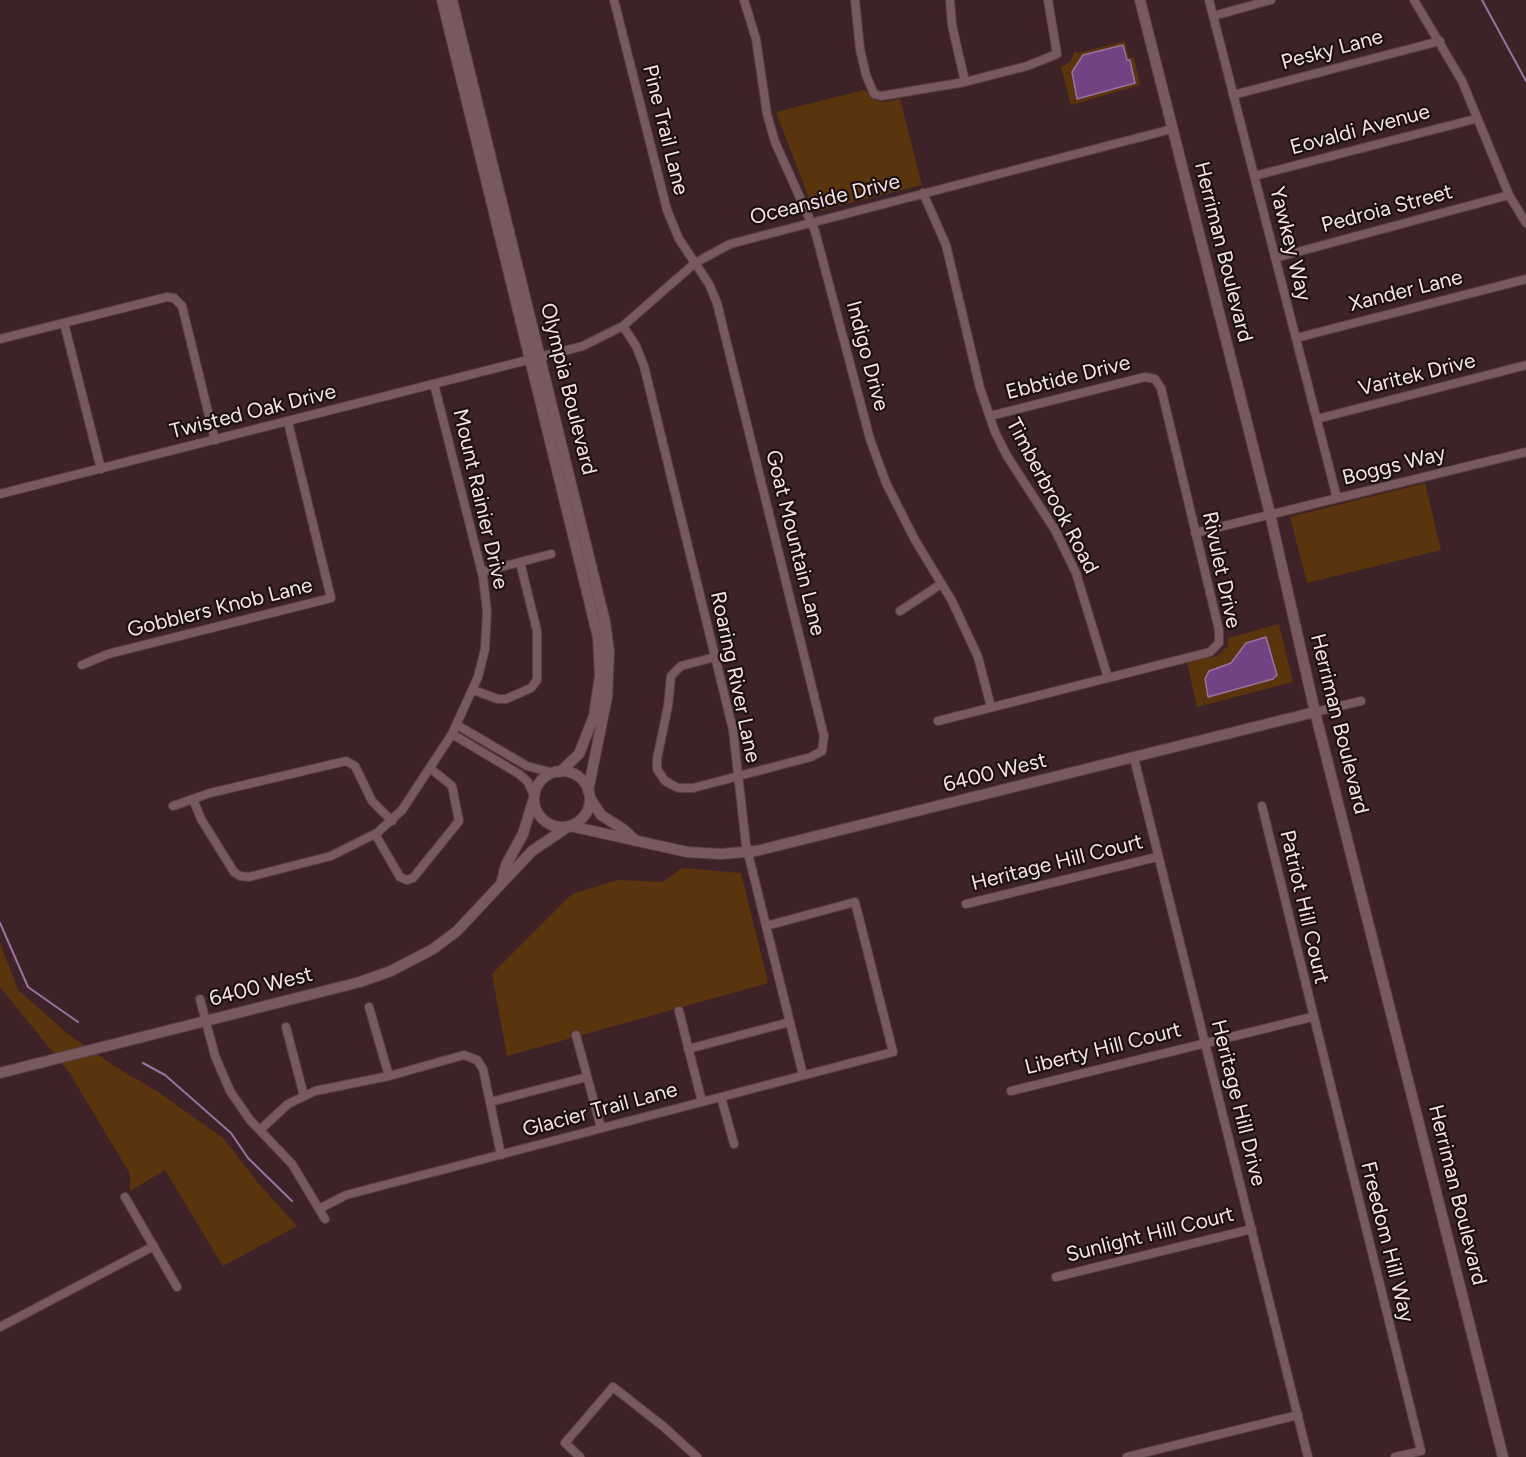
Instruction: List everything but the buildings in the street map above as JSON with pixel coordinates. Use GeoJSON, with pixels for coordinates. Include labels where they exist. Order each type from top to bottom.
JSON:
{"type":"FeatureCollection","features":[{"type":"Feature","properties":{"kind":"street","name":"Olympia Boulevard"},"geometry":{"type":"LineString","coordinates":[[442,0],[607,636],[607,697],[589,793]]}},
{"type":"Feature","properties":{"kind":"street","name":"Olympia Boulevard"},"geometry":{"type":"LineString","coordinates":[[452,0],[596,621],[600,650],[599,690],[590,728],[579,754],[557,772]]}},
{"type":"Feature","properties":{"kind":"street","name":"Pine Trail Lane"},"geometry":{"type":"LineString","coordinates":[[614,0],[667,210],[679,239],[695,263]]}},
{"type":"Feature","properties":{"kind":"street","name":"Indigo Drive"},"geometry":{"type":"LineString","coordinates":[[744,0],[756,39],[767,114],[775,142],[811,222],[870,439],[886,483],[978,657],[991,707]]}},
{"type":"Feature","properties":{"kind":"street"},"geometry":{"type":"LineString","coordinates":[[855,0],[860,49],[874,94],[881,96],[965,82],[1027,66],[1057,54],[1048,0]]}},
{"type":"Feature","properties":{"kind":"street"},"geometry":{"type":"LineString","coordinates":[[950,0],[952,25],[965,82]]}},
{"type":"Feature","properties":{"kind":"street","name":"Herriman Boulevard"},"geometry":{"type":"LineString","coordinates":[[1140,0],[1270,514],[1315,712],[1503,1457]]}},
{"type":"Feature","properties":{"kind":"street","name":"Yawkey Way"},"geometry":{"type":"LineString","coordinates":[[1209,0],[1337,498]]}},
{"type":"Feature","properties":{"kind":"street"},"geometry":{"type":"LineString","coordinates":[[1213,16],[1271,0]]}},
{"type":"Feature","properties":{"kind":"street"},"geometry":{"type":"LineString","coordinates":[[1414,0],[1462,81],[1475,119],[1509,195],[1526,223]]}},
{"type":"Feature","properties":{"kind":"street","name":"Pesky Lane"},"geometry":{"type":"LineString","coordinates":[[1233,95],[1440,41]]}},
{"type":"Feature","properties":{"kind":"street","name":"Eovaldi Avenue"},"geometry":{"type":"LineString","coordinates":[[1254,177],[1475,119]]}},
{"type":"Feature","properties":{"kind":"street","name":"Oceanside Drive"},"geometry":{"type":"LineString","coordinates":[[514,364],[593,342],[623,326],[695,263],[730,244],[1172,129]]}},
{"type":"Feature","properties":{"kind":"street","name":"Timberbrook Road"},"geometry":{"type":"LineString","coordinates":[[923,193],[946,245],[980,388],[990,416],[1006,456],[1055,530],[1076,573],[1108,678]]}},
{"type":"Feature","properties":{"kind":"street","name":"Pedroia Street"},"geometry":{"type":"LineString","coordinates":[[1275,258],[1509,195]]}},
{"type":"Feature","properties":{"kind":"street","name":"Goat Mountain Lane"},"geometry":{"type":"LineString","coordinates":[[695,263],[717,303],[825,740],[822,751],[816,756],[684,789],[665,781],[656,764],[672,673],[681,666],[715,657]]}},
{"type":"Feature","properties":{"kind":"street","name":"Xander Lane"},"geometry":{"type":"LineString","coordinates":[[1296,338],[1526,279]]}},
{"type":"Feature","properties":{"kind":"street"},"geometry":{"type":"LineString","coordinates":[[0,339],[167,297],[177,300],[184,310],[215,440]]}},
{"type":"Feature","properties":{"kind":"street"},"geometry":{"type":"LineString","coordinates":[[64,323],[101,469]]}},
{"type":"Feature","properties":{"kind":"street","name":"Roaring River Lane"},"geometry":{"type":"LineString","coordinates":[[623,326],[636,346],[644,366],[733,730],[748,852],[803,1075]]}},
{"type":"Feature","properties":{"kind":"street","name":"Twisted Oak Drive"},"geometry":{"type":"LineString","coordinates":[[0,494],[514,364]]}},
{"type":"Feature","properties":{"kind":"street","name":"Varitek Drive"},"geometry":{"type":"LineString","coordinates":[[1317,419],[1526,365]]}},
{"type":"Feature","properties":{"kind":"street","name":"Ebbtide Drive"},"geometry":{"type":"LineString","coordinates":[[990,416],[1145,377],[1155,379]]}},
{"type":"Feature","properties":{"kind":"street","name":"Rivulet Drive"},"geometry":{"type":"LineString","coordinates":[[938,721],[1210,652],[1218,643],[1219,630],[1161,388],[1155,379]]}},
{"type":"Feature","properties":{"kind":"street","name":"Mount Rainier Drive"},"geometry":{"type":"LineString","coordinates":[[193,799],[201,819],[234,872],[243,877],[331,856],[375,834],[392,821],[454,730],[473,690],[487,634],[487,600],[482,572],[434,384]]}},
{"type":"Feature","properties":{"kind":"street","name":"Gobblers Knob Lane"},"geometry":{"type":"LineString","coordinates":[[82,665],[108,654],[331,598],[288,422]]}},
{"type":"Feature","properties":{"kind":"street","name":"Boggs Way"},"geometry":{"type":"LineString","coordinates":[[1195,533],[1526,452]]}},
{"type":"Feature","properties":{"kind":"street"},"geometry":{"type":"LineString","coordinates":[[482,572],[551,554]]}},
{"type":"Feature","properties":{"kind":"street"},"geometry":{"type":"LineString","coordinates":[[473,690],[498,699],[506,699],[531,688],[537,680],[537,631],[520,562]]}},
{"type":"Feature","properties":{"kind":"street"},"geometry":{"type":"LineString","coordinates":[[900,610],[941,584]]}},
{"type":"Feature","properties":{"kind":"street","name":"6400 West"},"geometry":{"type":"LineString","coordinates":[[0,1073],[360,982],[406,964],[457,931],[481,908],[502,881],[515,872],[540,845],[570,826],[687,852],[748,852],[777,848],[1361,701]]}},
{"type":"Feature","properties":{"kind":"street"},"geometry":{"type":"LineString","coordinates":[[454,730],[527,765],[576,776],[589,793],[587,811],[580,820],[570,826],[558,827],[542,819],[536,809],[528,782],[454,730]]}},
{"type":"Feature","properties":{"kind":"street","name":"Heritage Hill Drive"},"geometry":{"type":"LineString","coordinates":[[1134,758],[1308,1457]]}},
{"type":"Feature","properties":{"kind":"street"},"geometry":{"type":"LineString","coordinates":[[173,806],[346,761],[355,766],[372,801],[392,821]]}},
{"type":"Feature","properties":{"kind":"street"},"geometry":{"type":"LineString","coordinates":[[375,834],[400,877],[407,880],[415,876],[459,821],[452,786],[430,768]]}},
{"type":"Feature","properties":{"kind":"street"},"geometry":{"type":"LineString","coordinates":[[534,797],[540,781],[557,772]]}},
{"type":"Feature","properties":{"kind":"street","name":"6400 West"},"geometry":{"type":"LineString","coordinates":[[589,793],[600,814],[623,828],[636,841]]}},
{"type":"Feature","properties":{"kind":"street","name":"6400 West"},"geometry":{"type":"LineString","coordinates":[[502,881],[506,865],[523,834],[534,797]]}},
{"type":"Feature","properties":{"kind":"street","name":"Patriot Hill Court"},"geometry":{"type":"LineString","coordinates":[[1262,806],[1312,1017]]}},
{"type":"Feature","properties":{"kind":"street","name":"Heritage Hill Court"},"geometry":{"type":"LineString","coordinates":[[966,904],[1157,857]]}},
{"type":"Feature","properties":{"kind":"street","name":"Glacier Trail Lane"},"geometry":{"type":"LineString","coordinates":[[319,1209],[346,1195],[893,1052],[855,903],[766,926]]}},
{"type":"Feature","properties":{"kind":"street"},"geometry":{"type":"LineString","coordinates":[[200,999],[215,1056],[226,1083],[242,1109],[292,1164],[325,1219]]}},
{"type":"Feature","properties":{"kind":"street"},"geometry":{"type":"LineString","coordinates":[[369,1007],[389,1076]]}},
{"type":"Feature","properties":{"kind":"street"},"geometry":{"type":"LineString","coordinates":[[679,1011],[702,1102]]}},
{"type":"Feature","properties":{"kind":"street","name":"Liberty Hill Court"},"geometry":{"type":"LineString","coordinates":[[1011,1091],[1312,1017]]}},
{"type":"Feature","properties":{"kind":"street","name":"Freedom Hill Way"},"geometry":{"type":"LineString","coordinates":[[1312,1017],[1420,1451],[1395,1457]]}},
{"type":"Feature","properties":{"kind":"street"},"geometry":{"type":"LineString","coordinates":[[688,1049],[790,1022]]}},
{"type":"Feature","properties":{"kind":"street"},"geometry":{"type":"LineString","coordinates":[[286,1027],[304,1096]]}},
{"type":"Feature","properties":{"kind":"street"},"geometry":{"type":"LineString","coordinates":[[576,1035],[601,1128]]}},
{"type":"Feature","properties":{"kind":"street"},"geometry":{"type":"LineString","coordinates":[[260,1130],[288,1104],[304,1096],[464,1055],[477,1060],[483,1069],[501,1155]]}},
{"type":"Feature","properties":{"kind":"street"},"geometry":{"type":"LineString","coordinates":[[490,1102],[587,1077]]}},
{"type":"Feature","properties":{"kind":"street"},"geometry":{"type":"LineString","coordinates":[[722,1097],[734,1144]]}},
{"type":"Feature","properties":{"kind":"street"},"geometry":{"type":"LineString","coordinates":[[125,1197],[177,1287]]}},
{"type":"Feature","properties":{"kind":"street","name":"Sunlight Hill Court"},"geometry":{"type":"LineString","coordinates":[[1056,1277],[1252,1229]]}},
{"type":"Feature","properties":{"kind":"street"},"geometry":{"type":"LineString","coordinates":[[0,1327],[154,1246]]}},
{"type":"Feature","properties":{"kind":"street"},"geometry":{"type":"LineString","coordinates":[[580,1457],[565,1443],[613,1387],[698,1457]]}},
{"type":"Feature","properties":{"kind":"street"},"geometry":{"type":"LineString","coordinates":[[1127,1457],[1298,1415]]}},
{"type":"Feature","properties":{"kind":"shaded area"},"geometry":{"type":"Polygon","coordinates":[[[1125,41],[1129,58],[1134,57],[1140,85],[1071,105],[1061,67],[1071,61],[1075,51],[1078,53],[1125,41]]]}},
{"type":"Feature","properties":{"kind":"shaded area"},"geometry":{"type":"Polygon","coordinates":[[[1123,45],[1127,60],[1130,60],[1135,83],[1077,99],[1072,72],[1083,55],[1123,45]]]}},
{"type":"Feature","properties":{"kind":"shaded area"},"geometry":{"type":"Polygon","coordinates":[[[864,90],[877,101],[900,99],[922,185],[817,211],[809,204],[810,201],[776,112],[864,90]]]}},
{"type":"Feature","properties":{"kind":"shaded area"},"geometry":{"type":"Polygon","coordinates":[[[1425,483],[1441,550],[1307,583],[1290,517],[1425,483]]]}},
{"type":"Feature","properties":{"kind":"shaded area"},"geometry":{"type":"Polygon","coordinates":[[[1279,624],[1293,682],[1197,707],[1187,662],[1217,656],[1228,646],[1228,638],[1279,624]]]}},
{"type":"Feature","properties":{"kind":"shaded area"},"geometry":{"type":"Polygon","coordinates":[[[1266,637],[1277,675],[1273,679],[1208,697],[1205,679],[1209,671],[1231,663],[1246,643],[1266,637]]]}},
{"type":"Feature","properties":{"kind":"shaded area"},"geometry":{"type":"Polygon","coordinates":[[[682,868],[741,873],[768,983],[507,1056],[492,974],[572,894],[618,880],[663,882],[682,868]]]}},
{"type":"Feature","properties":{"kind":"shaded area"},"geometry":{"type":"Polygon","coordinates":[[[0,943],[18,990],[68,1034],[114,1066],[158,1092],[223,1138],[259,1184],[297,1226],[223,1266],[165,1170],[130,1191],[130,1174],[69,1072],[0,987],[0,943]]]}},
{"type":"Feature","properties":{"kind":"waterway"},"geometry":{"type":"LineString","coordinates":[[1482,0],[1526,81]]}},
{"type":"Feature","properties":{"kind":"waterway"},"geometry":{"type":"LineString","coordinates":[[0,923],[28,987],[78,1022]]}},
{"type":"Feature","properties":{"kind":"waterway"},"geometry":{"type":"LineString","coordinates":[[143,1063],[165,1075],[231,1133],[248,1158],[292,1201]]}}]}
